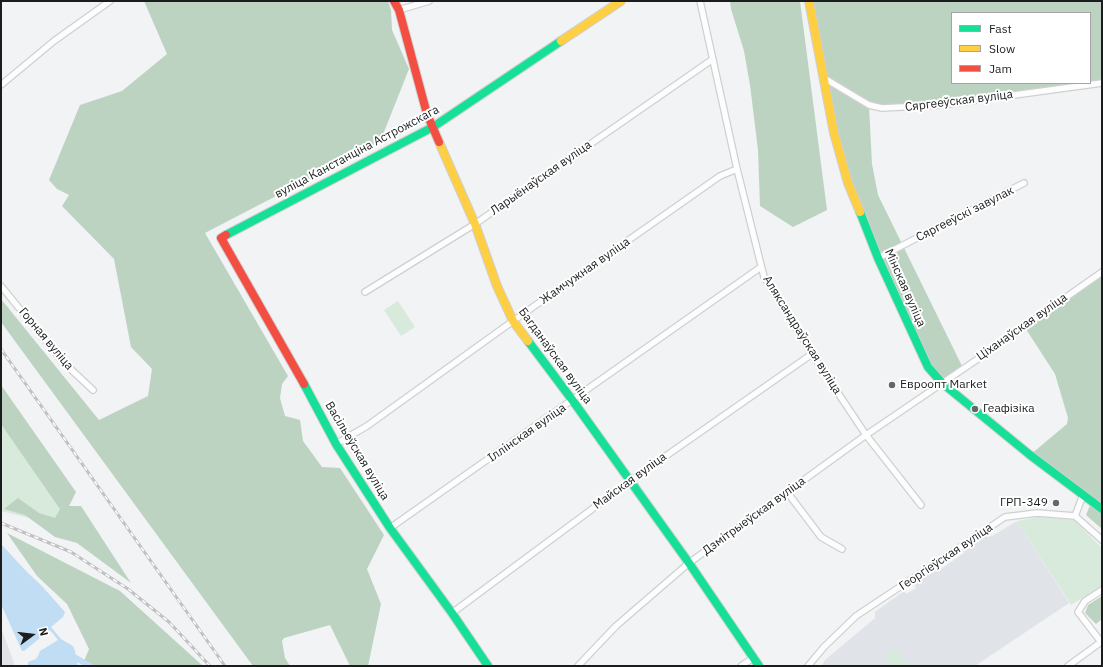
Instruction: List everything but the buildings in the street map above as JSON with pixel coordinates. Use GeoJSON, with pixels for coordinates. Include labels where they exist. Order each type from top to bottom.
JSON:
{"type":"FeatureCollection","features":[{"type":"Feature","properties":{"kind":"street"},"geometry":{"type":"LineString","coordinates":[[1,85],[54,41],[110,1]]}},
{"type":"Feature","properties":{"kind":"street","name":"Багданаўская вуліца"},"geometry":{"type":"LineString","coordinates":[[394,1],[399,10],[427,114],[475,224],[497,286],[513,321],[689,563],[759,666]]}},
{"type":"Feature","properties":{"kind":"street"},"geometry":{"type":"LineString","coordinates":[[399,10],[429,1]]}},
{"type":"Feature","properties":{"kind":"street","name":"вуліца Канстанціна Астрожскага"},"geometry":{"type":"LineString","coordinates":[[221,238],[433,127],[621,1]]}},
{"type":"Feature","properties":{"kind":"street","name":"Аляксандраўская вуліца"},"geometry":{"type":"LineString","coordinates":[[700,1],[737,169],[761,267],[771,289],[866,435],[921,505]]}},
{"type":"Feature","properties":{"kind":"street","name":"Мінская вуліца"},"geometry":{"type":"LineString","coordinates":[[809,1],[834,133],[848,183],[878,258],[928,367],[942,383],[1030,455],[1102,509]]}},
{"type":"Feature","properties":{"kind":"street","name":"Ларыёнаўская вуліца"},"geometry":{"type":"LineString","coordinates":[[365,292],[475,224],[713,59]]}},
{"type":"Feature","properties":{"kind":"street","name":"Сяргееўская вуліца"},"geometry":{"type":"LineString","coordinates":[[824,78],[869,105],[882,108],[941,105],[1102,83]]}},
{"type":"Feature","properties":{"kind":"street","name":"Жамчужная вуліца"},"geometry":{"type":"LineString","coordinates":[[336,444],[367,426],[513,321],[720,176],[737,169]]}},
{"type":"Feature","properties":{"kind":"street","name":"Сяргееўскі завулак"},"geometry":{"type":"LineString","coordinates":[[878,258],[1024,183]]}},
{"type":"Feature","properties":{"kind":"street","name":"Васільеўская вуліца"},"geometry":{"type":"LineString","coordinates":[[221,238],[297,371],[336,444],[390,528],[452,613],[488,666]]}},
{"type":"Feature","properties":{"kind":"street","name":"Іллінская вуліца"},"geometry":{"type":"LineString","coordinates":[[390,528],[761,267]]}},
{"type":"Feature","properties":{"kind":"street","name":"Ціханаўская вуліца"},"geometry":{"type":"LineString","coordinates":[[942,383],[1102,272]]}},
{"type":"Feature","properties":{"kind":"street","name":"Горная вуліца"},"geometry":{"type":"LineString","coordinates":[[1,286],[63,362],[93,390]]}},
{"type":"Feature","properties":{"kind":"street","name":"Майская вуліца"},"geometry":{"type":"LineString","coordinates":[[452,613],[630,481],[812,354]]}},
{"type":"Feature","properties":{"kind":"street","name":"Дзмітрыеўская вуліца"},"geometry":{"type":"LineString","coordinates":[[578,666],[616,626],[689,563],[866,435],[942,383]]}},
{"type":"Feature","properties":{"kind":"street"},"geometry":{"type":"LineString","coordinates":[[787,492],[821,538],[842,549]]}},
{"type":"Feature","properties":{"kind":"street"},"geometry":{"type":"LineString","coordinates":[[1083,495],[1075,516],[1102,540]]}},
{"type":"Feature","properties":{"kind":"street","name":"Георгіеўская вуліца"},"geometry":{"type":"LineString","coordinates":[[808,666],[824,647],[856,616],[1005,517],[1037,513],[1075,516]]}},
{"type":"Feature","properties":{"kind":"street"},"geometry":{"type":"LineString","coordinates":[[1068,666],[1102,642],[1078,612],[1085,601],[1102,590]]}},
{"type":"Feature","properties":{"kind":"street"},"geometry":{"type":"LineString","coordinates":[[741,666],[753,658]]}},
{"type":"Feature","properties":{"kind":"shaded area"},"geometry":{"type":"Polygon","coordinates":[[[1017,521],[1069,603],[975,666],[822,666],[825,660],[875,618],[875,612],[904,591],[906,594],[916,588],[914,584],[936,569],[938,571],[964,553],[963,550],[988,532],[992,536],[1017,521]]]}},
{"type":"Feature","properties":{"kind":"shaded area"},"geometry":{"type":"Polygon","coordinates":[[[1,627],[15,666],[1,666],[1,627]]]}},
{"type":"Feature","properties":{"kind":"green space"},"geometry":{"type":"Polygon","coordinates":[[[144,1],[388,1],[391,10],[392,30],[409,69],[380,142],[205,233],[288,376],[282,384],[280,398],[285,416],[300,420],[303,441],[322,467],[340,468],[384,535],[367,569],[381,604],[368,666],[350,666],[330,625],[284,638],[282,641],[285,658],[290,666],[253,666],[1,322],[1,299],[99,420],[148,396],[152,369],[131,347],[114,259],[62,206],[69,195],[57,189],[49,180],[80,105],[122,91],[167,54],[144,1]]]}},
{"type":"Feature","properties":{"kind":"green space"},"geometry":{"type":"Polygon","coordinates":[[[730,1],[800,1],[827,210],[793,227],[760,206],[758,150],[750,85],[744,51],[730,1]]]}},
{"type":"Feature","properties":{"kind":"green space"},"geometry":{"type":"Polygon","coordinates":[[[809,1],[1102,1],[1102,83],[941,105],[869,106],[872,164],[878,195],[963,368],[942,383],[933,374],[848,183],[809,1]]]}},
{"type":"Feature","properties":{"kind":"green space"},"geometry":{"type":"Polygon","coordinates":[[[1102,272],[1102,509],[1030,455],[1067,424],[1068,418],[1055,374],[1024,326],[1102,272]]]}},
{"type":"Feature","properties":{"kind":"green space"},"geometry":{"type":"Polygon","coordinates":[[[398,301],[415,327],[401,336],[384,310],[398,301]]]}},
{"type":"Feature","properties":{"kind":"green space"},"geometry":{"type":"Polygon","coordinates":[[[1,385],[76,492],[69,506],[81,506],[131,583],[77,543],[55,537],[25,515],[4,509],[18,498],[39,513],[55,518],[60,509],[1,424],[1,385]]]}},
{"type":"Feature","properties":{"kind":"green space"},"geometry":{"type":"Polygon","coordinates":[[[1,413],[65,512],[58,525],[1,511],[1,413]]]}},
{"type":"Feature","properties":{"kind":"green space"},"geometry":{"type":"Polygon","coordinates":[[[1091,503],[1102,512],[1102,529],[1086,515],[1091,503]]]}},
{"type":"Feature","properties":{"kind":"green space"},"geometry":{"type":"Polygon","coordinates":[[[1038,517],[1074,520],[1102,548],[1102,586],[1071,605],[1017,521],[1038,517]]]}},
{"type":"Feature","properties":{"kind":"green space"},"geometry":{"type":"Polygon","coordinates":[[[7,533],[120,591],[203,666],[82,666],[89,649],[67,604],[37,576],[7,533]]]}},
{"type":"Feature","properties":{"kind":"green space"},"geometry":{"type":"Polygon","coordinates":[[[1102,596],[1102,619],[1096,624],[1085,613],[1088,605],[1102,596]]]}},
{"type":"Feature","properties":{"kind":"green space"},"geometry":{"type":"Polygon","coordinates":[[[895,648],[909,666],[891,666],[884,655],[895,648]]]}},
{"type":"Feature","properties":{"kind":"water"},"geometry":{"type":"Polygon","coordinates":[[[1,544],[65,612],[63,617],[51,627],[61,639],[73,646],[78,666],[28,665],[28,662],[36,659],[40,651],[58,640],[50,630],[22,651],[1,604],[1,544]]]}},
{"type":"Feature","properties":{"kind":"waterway"},"geometry":{"type":"LineString","coordinates":[[76,658],[90,666]]}},
{"type":"Feature","properties":{"kind":"railway"},"geometry":{"type":"LineString","coordinates":[[1,349],[225,666]]}},
{"type":"Feature","properties":{"kind":"railway"},"geometry":{"type":"LineString","coordinates":[[1,523],[71,552],[128,589],[169,622],[210,666]]}},
{"type":"Feature","properties":{"kind":"traffic: fast"},"geometry":{"type":"LineString","coordinates":[[226,235],[433,127],[561,41]]}},
{"type":"Feature","properties":{"kind":"traffic: fast"},"geometry":{"type":"LineString","coordinates":[[860,212],[878,258],[928,367],[942,383],[1030,455],[1102,509]]}},
{"type":"Feature","properties":{"kind":"traffic: fast"},"geometry":{"type":"LineString","coordinates":[[528,341],[573,401],[689,563],[759,666]]}},
{"type":"Feature","properties":{"kind":"traffic: fast"},"geometry":{"type":"LineString","coordinates":[[304,384],[336,444],[390,528],[452,613],[488,666]]}},
{"type":"Feature","properties":{"kind":"traffic: slow"},"geometry":{"type":"LineString","coordinates":[[561,41],[621,1]]}},
{"type":"Feature","properties":{"kind":"traffic: slow"},"geometry":{"type":"LineString","coordinates":[[809,1],[834,133],[848,183],[860,212]]}},
{"type":"Feature","properties":{"kind":"traffic: slow"},"geometry":{"type":"LineString","coordinates":[[439,142],[475,224],[497,286],[513,321],[528,341]]}},
{"type":"Feature","properties":{"kind":"traffic: jam"},"geometry":{"type":"LineString","coordinates":[[394,1],[399,10],[427,114],[439,142]]}},
{"type":"Feature","properties":{"kind":"traffic: jam"},"geometry":{"type":"LineString","coordinates":[[226,235],[221,238],[304,384]]}},
{"type":"Feature","properties":{"kind":"place","name":"Евроопт Market"},"geometry":{"type":"Point","coordinates":[892,385]}},
{"type":"Feature","properties":{"kind":"place","name":"Геафізіка"},"geometry":{"type":"Point","coordinates":[975,409]}},
{"type":"Feature","properties":{"kind":"place","name":"ГРП-349"},"geometry":{"type":"Point","coordinates":[1056,503]}}]}
